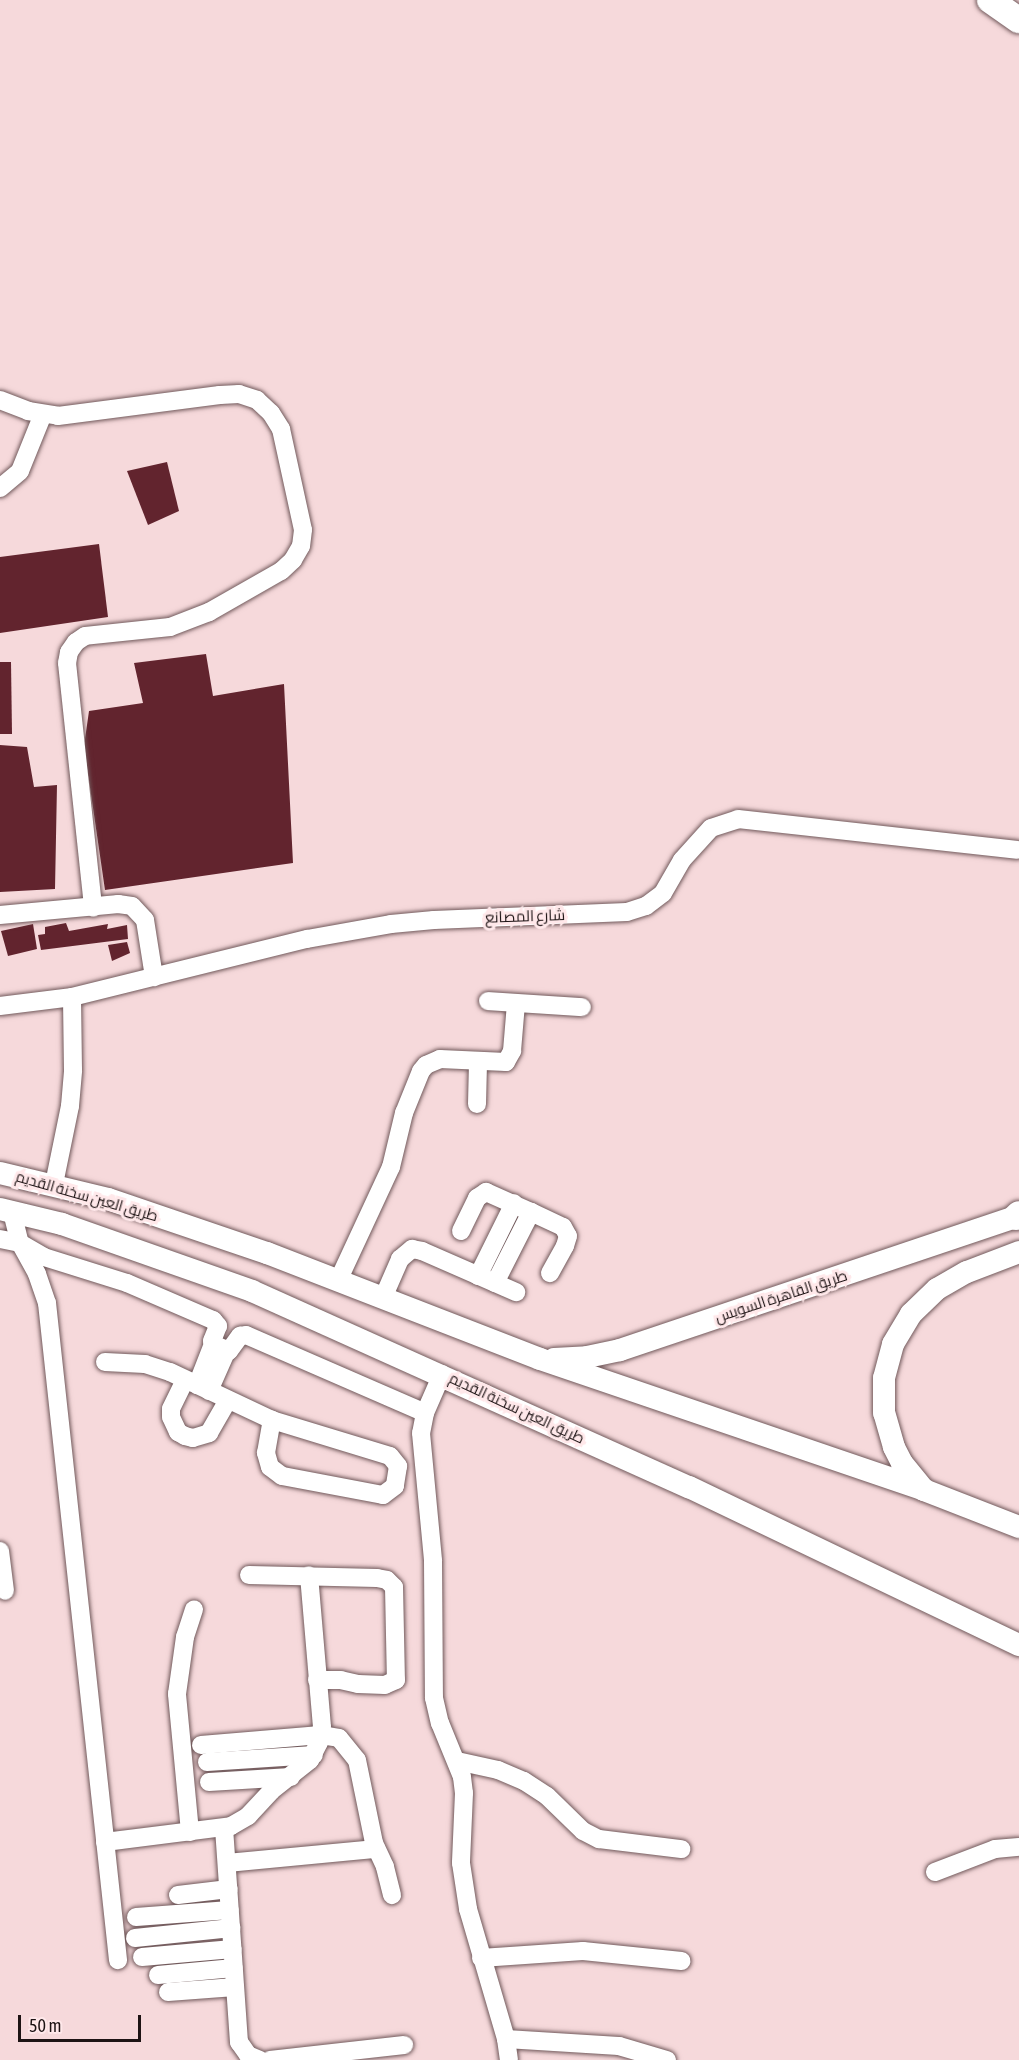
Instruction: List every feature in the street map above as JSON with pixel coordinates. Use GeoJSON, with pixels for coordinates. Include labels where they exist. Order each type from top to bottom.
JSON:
{"type":"FeatureCollection","features":[{"type":"Feature","properties":{"kind":"highway"},"geometry":{"type":"LineString","coordinates":[[990,0],[1019,20]]}},
{"type":"Feature","properties":{"kind":"highway"},"geometry":{"type":"LineString","coordinates":[[1009,0],[1019,6]]}},
{"type":"Feature","properties":{"kind":"main road","name":"طريق العين سخنة القديم"},"geometry":{"type":"LineString","coordinates":[[0,1173],[54,1184],[157,1215],[338,1281],[540,1359],[924,1490],[1019,1527]]}},
{"type":"Feature","properties":{"kind":"main road","name":"طريق العين سخنة القديم"},"geometry":{"type":"LineString","coordinates":[[6,1210],[124,1245],[252,1291],[442,1374],[689,1487],[1019,1645]]}},
{"type":"Feature","properties":{"kind":"main road","name":"طريق القاهرة السويس"},"geometry":{"type":"LineString","coordinates":[[540,1359],[587,1357],[620,1350],[1018,1216]]}},
{"type":"Feature","properties":{"kind":"main road"},"geometry":{"type":"LineString","coordinates":[[924,1490],[902,1463],[891,1439],[884,1413],[884,1378],[893,1344],[911,1314],[936,1289],[967,1272],[1019,1252]]}},
{"type":"Feature","properties":{"kind":"street"},"geometry":{"type":"LineString","coordinates":[[0,400],[43,414],[74,416],[220,395],[239,394],[257,400],[272,413],[281,429],[303,530],[301,546],[293,560],[281,571],[209,612],[170,627],[85,636],[76,642],[69,652],[68,663],[93,908]]}},
{"type":"Feature","properties":{"kind":"street"},"geometry":{"type":"LineString","coordinates":[[0,488],[20,471],[43,414]]}},
{"type":"Feature","properties":{"kind":"street","name":"شارع المصانع"},"geometry":{"type":"LineString","coordinates":[[0,1006],[72,997],[307,939],[391,924],[637,910],[663,892],[682,860],[711,828],[738,819],[1017,850]]}},
{"type":"Feature","properties":{"kind":"street"},"geometry":{"type":"LineString","coordinates":[[0,915],[125,904],[142,914],[154,977]]}},
{"type":"Feature","properties":{"kind":"street"},"geometry":{"type":"LineString","coordinates":[[54,1184],[64,1142],[71,1088],[72,997]]}},
{"type":"Feature","properties":{"kind":"street"},"geometry":{"type":"LineString","coordinates":[[488,1001],[582,1007]]}},
{"type":"Feature","properties":{"kind":"street"},"geometry":{"type":"LineString","coordinates":[[338,1281],[391,1167],[402,1120],[421,1071],[426,1065],[440,1059],[502,1063],[509,1059],[512,1051],[516,1003]]}},
{"type":"Feature","properties":{"kind":"street"},"geometry":{"type":"LineString","coordinates":[[477,1104],[478,1062]]}},
{"type":"Feature","properties":{"kind":"street"},"geometry":{"type":"LineString","coordinates":[[461,1231],[482,1193],[489,1192],[514,1203],[563,1227],[568,1236],[566,1246],[550,1273]]}},
{"type":"Feature","properties":{"kind":"street"},"geometry":{"type":"LineString","coordinates":[[487,1279],[514,1203]]}},
{"type":"Feature","properties":{"kind":"street"},"geometry":{"type":"LineString","coordinates":[[6,1210],[37,1274],[47,1303],[118,1960]]}},
{"type":"Feature","properties":{"kind":"street"},"geometry":{"type":"LineString","coordinates":[[487,1279],[531,1212]]}},
{"type":"Feature","properties":{"kind":"street"},"geometry":{"type":"LineString","coordinates":[[0,1239],[20,1243],[44,1257],[127,1283],[213,1320],[218,1326],[212,1340],[220,1347],[231,1350],[240,1336],[246,1335],[425,1413]]}},
{"type":"Feature","properties":{"kind":"street"},"geometry":{"type":"LineString","coordinates":[[383,1298],[400,1258],[412,1249],[516,1292]]}},
{"type":"Feature","properties":{"kind":"street"},"geometry":{"type":"LineString","coordinates":[[220,1347],[197,1385],[171,1409],[173,1425],[185,1436],[193,1438],[209,1433],[228,1400]]}},
{"type":"Feature","properties":{"kind":"street"},"geometry":{"type":"LineString","coordinates":[[105,1362],[146,1364],[272,1420],[390,1455],[398,1466],[395,1486],[382,1495],[282,1476],[270,1467],[266,1453],[272,1420]]}},
{"type":"Feature","properties":{"kind":"street"},"geometry":{"type":"LineString","coordinates":[[442,1374],[425,1413],[421,1433],[433,1561],[434,1692],[440,1723],[457,1761],[464,1793],[461,1863],[468,1909],[506,2039],[509,2060]]}},
{"type":"Feature","properties":{"kind":"street"},"geometry":{"type":"LineString","coordinates":[[0,1551],[5,1590]]}},
{"type":"Feature","properties":{"kind":"street"},"geometry":{"type":"LineString","coordinates":[[249,1575],[382,1578],[391,1583],[396,1592],[396,1680],[385,1685],[317,1680]]}},
{"type":"Feature","properties":{"kind":"street"},"geometry":{"type":"LineString","coordinates":[[105,1842],[224,1828],[240,1822],[271,1791],[291,1777],[314,1755],[321,1735],[309,1576]]}},
{"type":"Feature","properties":{"kind":"street"},"geometry":{"type":"LineString","coordinates":[[190,1832],[177,1694],[185,1637],[194,1609]]}},
{"type":"Feature","properties":{"kind":"street"},"geometry":{"type":"LineString","coordinates":[[314,1755],[204,1753],[321,1735],[339,1738],[357,1760],[376,1849],[392,1895]]}},
{"type":"Feature","properties":{"kind":"street"},"geometry":{"type":"LineString","coordinates":[[457,1761],[498,1770],[524,1781],[547,1796],[583,1831],[599,1839],[681,1849]]}},
{"type":"Feature","properties":{"kind":"street"},"geometry":{"type":"LineString","coordinates":[[209,1782],[291,1777]]}},
{"type":"Feature","properties":{"kind":"street"},"geometry":{"type":"LineString","coordinates":[[224,1828],[239,2042],[248,2055],[260,2060]]}},
{"type":"Feature","properties":{"kind":"street"},"geometry":{"type":"LineString","coordinates":[[935,1872],[995,1849],[1019,1847]]}},
{"type":"Feature","properties":{"kind":"street"},"geometry":{"type":"LineString","coordinates":[[227,1863],[376,1849]]}},
{"type":"Feature","properties":{"kind":"street"},"geometry":{"type":"LineString","coordinates":[[178,1895],[229,1890]]}},
{"type":"Feature","properties":{"kind":"street"},"geometry":{"type":"LineString","coordinates":[[136,1917],[231,1919]]}},
{"type":"Feature","properties":{"kind":"street"},"geometry":{"type":"LineString","coordinates":[[135,1938],[231,1919]]}},
{"type":"Feature","properties":{"kind":"street"},"geometry":{"type":"LineString","coordinates":[[142,1957],[233,1949]]}},
{"type":"Feature","properties":{"kind":"street"},"geometry":{"type":"LineString","coordinates":[[481,1958],[584,1951],[681,1961]]}},
{"type":"Feature","properties":{"kind":"street"},"geometry":{"type":"LineString","coordinates":[[158,1975],[234,1968]]}},
{"type":"Feature","properties":{"kind":"street"},"geometry":{"type":"LineString","coordinates":[[168,1992],[235,1987]]}},
{"type":"Feature","properties":{"kind":"street"},"geometry":{"type":"LineString","coordinates":[[506,2039],[619,2046],[668,2060]]}},
{"type":"Feature","properties":{"kind":"street"},"geometry":{"type":"LineString","coordinates":[[270,2060],[404,2044]]}},
{"type":"Feature","properties":{"kind":"building"},"geometry":{"type":"Polygon","coordinates":[[[167,462],[179,511],[148,525],[127,471],[167,462]]]}},
{"type":"Feature","properties":{"kind":"building"},"geometry":{"type":"Polygon","coordinates":[[[99,544],[108,617],[0,633],[0,557],[99,544]]]}},
{"type":"Feature","properties":{"kind":"building"},"geometry":{"type":"Polygon","coordinates":[[[206,654],[213,696],[284,684],[293,863],[105,890],[84,746],[89,711],[143,703],[134,663],[206,654]]]}},
{"type":"Feature","properties":{"kind":"building"},"geometry":{"type":"Polygon","coordinates":[[[0,662],[11,662],[12,734],[0,734],[0,662]]]}},
{"type":"Feature","properties":{"kind":"building"},"geometry":{"type":"Polygon","coordinates":[[[0,745],[27,747],[34,787],[57,785],[55,889],[0,892],[0,745]]]}},
{"type":"Feature","properties":{"kind":"building"},"geometry":{"type":"Polygon","coordinates":[[[66,923],[69,931],[108,924],[107,929],[127,925],[128,939],[41,950],[38,935],[45,934],[45,927],[66,923]]]}},
{"type":"Feature","properties":{"kind":"building"},"geometry":{"type":"Polygon","coordinates":[[[33,924],[37,949],[8,956],[1,931],[33,924]]]}},
{"type":"Feature","properties":{"kind":"building"},"geometry":{"type":"Polygon","coordinates":[[[127,942],[130,953],[112,961],[108,945],[127,942]]]}}]}
